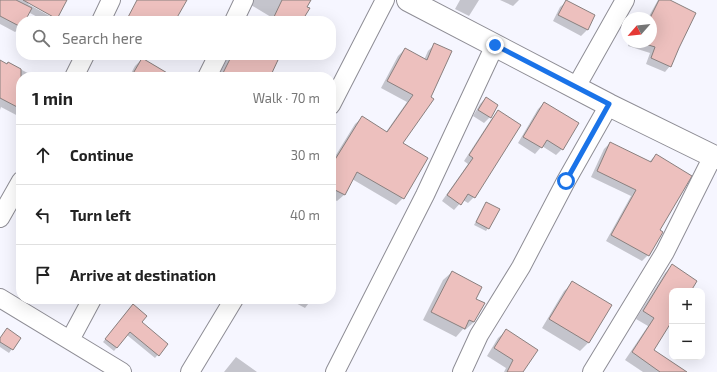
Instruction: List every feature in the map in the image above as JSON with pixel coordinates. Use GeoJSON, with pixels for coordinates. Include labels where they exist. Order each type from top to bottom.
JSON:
{"type":"FeatureCollection","features":[{"type":"Feature","properties":{"kind":"street"},"geometry":{"type":"LineString","coordinates":[[103,16],[111,0]]}},
{"type":"Feature","properties":{"kind":"street"},"geometry":{"type":"LineString","coordinates":[[236,16],[244,0]]}},
{"type":"Feature","properties":{"kind":"street"},"geometry":{"type":"LineString","coordinates":[[336,95],[386,0]]}},
{"type":"Feature","properties":{"kind":"street"},"geometry":{"type":"LineString","coordinates":[[408,0],[715,157],[664,252],[592,372]]}},
{"type":"Feature","properties":{"kind":"street"},"geometry":{"type":"LineString","coordinates":[[576,87],[625,0]]}},
{"type":"Feature","properties":{"kind":"street"},"geometry":{"type":"LineString","coordinates":[[334,372],[425,195],[495,45]]}},
{"type":"Feature","properties":{"kind":"street"},"geometry":{"type":"LineString","coordinates":[[76,72],[82,60]]}},
{"type":"Feature","properties":{"kind":"street"},"geometry":{"type":"LineString","coordinates":[[210,72],[216,60]]}},
{"type":"Feature","properties":{"kind":"street"},"geometry":{"type":"LineString","coordinates":[[462,372],[479,335],[521,267],[566,181],[609,104]]}},
{"type":"Feature","properties":{"kind":"street"},"geometry":{"type":"LineString","coordinates":[[0,218],[16,190]]}},
{"type":"Feature","properties":{"kind":"street"},"geometry":{"type":"LineString","coordinates":[[0,298],[122,372]]}},
{"type":"Feature","properties":{"kind":"street"},"geometry":{"type":"LineString","coordinates":[[70,340],[89,304]]}},
{"type":"Feature","properties":{"kind":"street"},"geometry":{"type":"LineString","coordinates":[[190,372],[231,304]]}},
{"type":"Feature","properties":{"kind":"building"},"geometry":{"type":"Polygon","coordinates":[[[0,0],[16,0],[32,8],[28,16],[16,16],[16,24],[0,16],[0,0]]]}},
{"type":"Feature","properties":{"kind":"building"},"geometry":{"type":"Polygon","coordinates":[[[23,0],[67,0],[59,16],[52,16],[23,0]]]}},
{"type":"Feature","properties":{"kind":"building"},"geometry":{"type":"Polygon","coordinates":[[[137,0],[187,0],[178,16],[129,16],[137,0]]]}},
{"type":"Feature","properties":{"kind":"building"},"geometry":{"type":"Polygon","coordinates":[[[282,0],[311,0],[307,7],[310,8],[305,16],[274,16],[282,0]]]}},
{"type":"Feature","properties":{"kind":"building"},"geometry":{"type":"Polygon","coordinates":[[[566,0],[595,15],[588,30],[558,15],[566,0]]]}},
{"type":"Feature","properties":{"kind":"building"},"geometry":{"type":"Polygon","coordinates":[[[659,0],[670,0],[696,13],[671,67],[651,58],[655,48],[657,48],[657,12],[653,12],[659,0]]]}},
{"type":"Feature","properties":{"kind":"building"},"geometry":{"type":"Polygon","coordinates":[[[434,43],[452,51],[431,97],[434,99],[403,143],[428,158],[404,199],[357,172],[345,195],[336,190],[336,158],[362,116],[387,132],[413,95],[387,81],[405,48],[427,60],[434,43]]]}},
{"type":"Feature","properties":{"kind":"building"},"geometry":{"type":"Polygon","coordinates":[[[0,60],[7,64],[8,62],[21,69],[21,72],[16,72],[16,106],[0,98],[0,60]]]}},
{"type":"Feature","properties":{"kind":"building"},"geometry":{"type":"Polygon","coordinates":[[[141,60],[145,60],[166,72],[134,72],[141,60]]]}},
{"type":"Feature","properties":{"kind":"building"},"geometry":{"type":"Polygon","coordinates":[[[230,60],[278,60],[272,72],[224,72],[230,60]]]}},
{"type":"Feature","properties":{"kind":"building"},"geometry":{"type":"Polygon","coordinates":[[[486,97],[498,105],[491,118],[478,110],[486,97]]]}},
{"type":"Feature","properties":{"kind":"building"},"geometry":{"type":"Polygon","coordinates":[[[544,102],[579,123],[563,150],[547,140],[542,148],[523,137],[544,102]]]}},
{"type":"Feature","properties":{"kind":"building"},"geometry":{"type":"Polygon","coordinates":[[[498,110],[521,125],[475,198],[468,194],[461,205],[447,195],[473,158],[469,155],[498,110]]]}},
{"type":"Feature","properties":{"kind":"building"},"geometry":{"type":"Polygon","coordinates":[[[610,142],[651,162],[656,154],[692,176],[660,230],[663,232],[649,256],[611,235],[636,190],[597,171],[610,142]]]}},
{"type":"Feature","properties":{"kind":"building"},"geometry":{"type":"Polygon","coordinates":[[[486,202],[500,209],[489,229],[476,222],[486,202]]]}},
{"type":"Feature","properties":{"kind":"building"},"geometry":{"type":"Polygon","coordinates":[[[672,264],[697,281],[693,288],[669,288],[669,326],[654,350],[687,372],[660,372],[632,352],[654,318],[643,311],[672,264]]]}},
{"type":"Feature","properties":{"kind":"building"},"geometry":{"type":"Polygon","coordinates":[[[452,271],[482,287],[476,299],[485,303],[474,322],[469,320],[465,329],[431,312],[452,271]]]}},
{"type":"Feature","properties":{"kind":"building"},"geometry":{"type":"Polygon","coordinates":[[[572,281],[612,305],[589,343],[549,319],[572,281]]]}},
{"type":"Feature","properties":{"kind":"building"},"geometry":{"type":"Polygon","coordinates":[[[133,304],[147,316],[142,322],[168,344],[159,356],[130,332],[117,348],[105,339],[133,304]]]}},
{"type":"Feature","properties":{"kind":"building"},"geometry":{"type":"Polygon","coordinates":[[[7,328],[21,338],[13,350],[0,342],[0,338],[7,328]]]}},
{"type":"Feature","properties":{"kind":"building"},"geometry":{"type":"Polygon","coordinates":[[[506,329],[538,350],[523,372],[507,372],[513,360],[494,348],[506,329]]]}},
{"type":"Feature","properties":{"kind":"route"},"geometry":{"type":"LineString","coordinates":[[495,45],[609,104],[566,181]]}}]}
